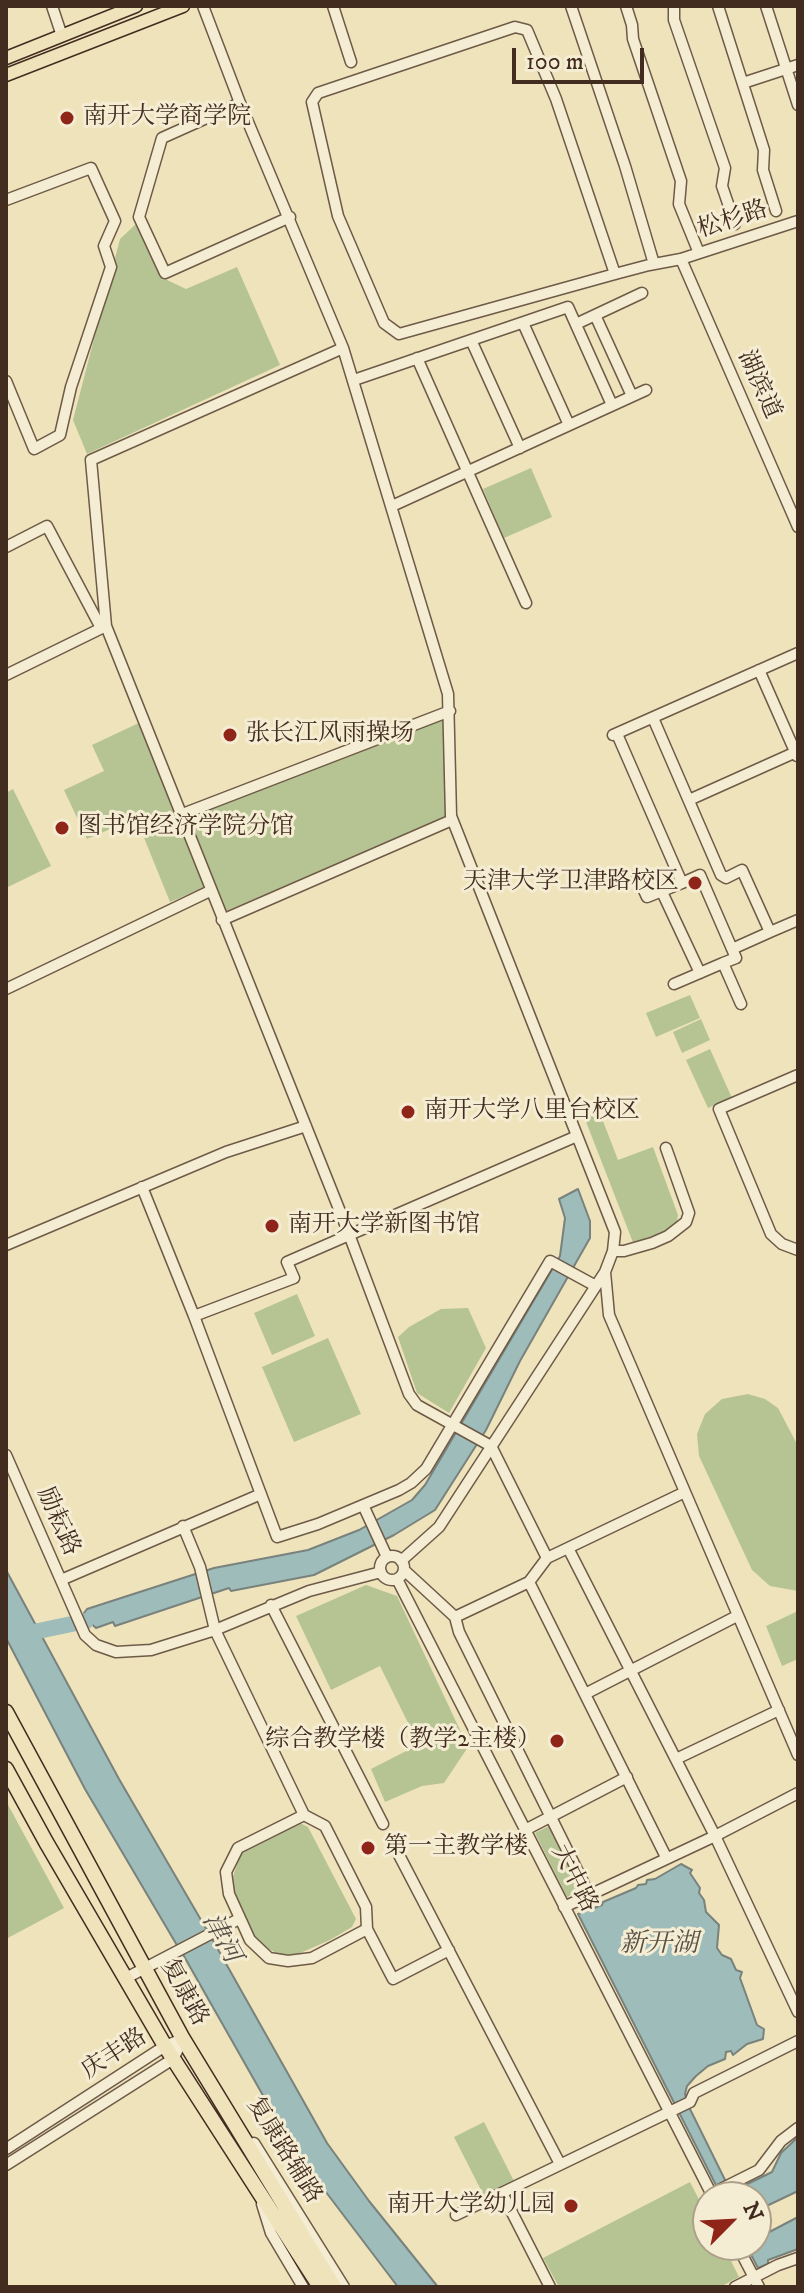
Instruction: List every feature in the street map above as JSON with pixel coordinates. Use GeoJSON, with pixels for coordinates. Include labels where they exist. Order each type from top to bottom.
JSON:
{"type":"FeatureCollection","features":[{"type":"Feature","properties":{"kind":"highway","name":"复康路"},"geometry":{"type":"LineString","coordinates":[[6,1712],[183,2039],[302,2248],[320,2287]]}},
{"type":"Feature","properties":{"kind":"highway","name":"复康路"},"geometry":{"type":"LineString","coordinates":[[6,1769],[165,2046],[259,2195],[334,2287]]}},
{"type":"Feature","properties":{"kind":"main road"},"geometry":{"type":"LineString","coordinates":[[6,58],[136,6]]}},
{"type":"Feature","properties":{"kind":"main road"},"geometry":{"type":"LineString","coordinates":[[6,75],[183,6]]}},
{"type":"Feature","properties":{"kind":"street"},"geometry":{"type":"LineString","coordinates":[[52,6],[62,36]]}},
{"type":"Feature","properties":{"kind":"street"},"geometry":{"type":"LineString","coordinates":[[203,6],[354,380],[448,694],[452,820],[615,1232],[613,1251],[605,1272],[439,1527],[401,1570],[386,1578],[381,1572],[381,1563],[393,1556],[401,1570],[455,1617],[459,1632],[589,1894]]}},
{"type":"Feature","properties":{"kind":"street"},"geometry":{"type":"LineString","coordinates":[[333,6],[351,62]]}},
{"type":"Feature","properties":{"kind":"street"},"geometry":{"type":"LineString","coordinates":[[571,6],[625,166],[654,264]]}},
{"type":"Feature","properties":{"kind":"street"},"geometry":{"type":"LineString","coordinates":[[626,6],[633,39],[681,181],[679,204],[699,253]]}},
{"type":"Feature","properties":{"kind":"street"},"geometry":{"type":"LineString","coordinates":[[674,6],[674,20],[725,168],[722,186],[735,224]]}},
{"type":"Feature","properties":{"kind":"street"},"geometry":{"type":"LineString","coordinates":[[718,6],[764,150],[763,170],[776,211]]}},
{"type":"Feature","properties":{"kind":"street"},"geometry":{"type":"LineString","coordinates":[[766,6],[798,105]]}},
{"type":"Feature","properties":{"kind":"street","name":"松杉路"},"geometry":{"type":"LineString","coordinates":[[615,274],[556,99],[527,30],[515,27],[318,93],[312,102],[338,216],[384,323],[399,334],[615,274],[681,259],[798,221]]}},
{"type":"Feature","properties":{"kind":"street"},"geometry":{"type":"LineString","coordinates":[[743,83],[798,65]]}},
{"type":"Feature","properties":{"kind":"street"},"geometry":{"type":"LineString","coordinates":[[240,103],[162,138],[139,217],[165,273],[290,217]]}},
{"type":"Feature","properties":{"kind":"street"},"geometry":{"type":"LineString","coordinates":[[6,200],[91,168],[115,221],[104,246],[111,267],[71,387],[60,435],[34,449],[6,381]]}},
{"type":"Feature","properties":{"kind":"street","name":"湖滨道"},"geometry":{"type":"LineString","coordinates":[[681,259],[798,527]]}},
{"type":"Feature","properties":{"kind":"street"},"geometry":{"type":"LineString","coordinates":[[576,324],[642,293]]}},
{"type":"Feature","properties":{"kind":"street"},"geometry":{"type":"LineString","coordinates":[[354,380],[568,307],[612,405]]}},
{"type":"Feature","properties":{"kind":"street"},"geometry":{"type":"LineString","coordinates":[[595,315],[632,396]]}},
{"type":"Feature","properties":{"kind":"street"},"geometry":{"type":"LineString","coordinates":[[523,323],[569,425]]}},
{"type":"Feature","properties":{"kind":"street"},"geometry":{"type":"LineString","coordinates":[[471,340],[520,448]]}},
{"type":"Feature","properties":{"kind":"street"},"geometry":{"type":"LineString","coordinates":[[103,627],[91,460],[343,348]]}},
{"type":"Feature","properties":{"kind":"street"},"geometry":{"type":"LineString","coordinates":[[417,358],[526,603]]}},
{"type":"Feature","properties":{"kind":"street"},"geometry":{"type":"LineString","coordinates":[[392,506],[646,390]]}},
{"type":"Feature","properties":{"kind":"street"},"geometry":{"type":"LineString","coordinates":[[6,547],[47,526],[103,627],[350,1235],[409,1394],[417,1405],[491,1446],[547,1558]]}},
{"type":"Feature","properties":{"kind":"street"},"geometry":{"type":"LineString","coordinates":[[6,675],[103,627]]}},
{"type":"Feature","properties":{"kind":"street"},"geometry":{"type":"LineString","coordinates":[[682,883],[614,735],[798,654]]}},
{"type":"Feature","properties":{"kind":"street"},"geometry":{"type":"LineString","coordinates":[[689,800],[797,755],[759,670]]}},
{"type":"Feature","properties":{"kind":"street"},"geometry":{"type":"LineString","coordinates":[[180,815],[450,711]]}},
{"type":"Feature","properties":{"kind":"street"},"geometry":{"type":"LineString","coordinates":[[653,718],[721,875],[726,878],[742,870],[770,932]]}},
{"type":"Feature","properties":{"kind":"street"},"geometry":{"type":"LineString","coordinates":[[222,920],[452,820]]}},
{"type":"Feature","properties":{"kind":"street"},"geometry":{"type":"LineString","coordinates":[[637,875],[647,897],[718,867]]}},
{"type":"Feature","properties":{"kind":"street"},"geometry":{"type":"LineString","coordinates":[[674,984],[736,958],[700,875]]}},
{"type":"Feature","properties":{"kind":"street"},"geometry":{"type":"LineString","coordinates":[[6,989],[210,891]]}},
{"type":"Feature","properties":{"kind":"street"},"geometry":{"type":"LineString","coordinates":[[662,892],[700,973]]}},
{"type":"Feature","properties":{"kind":"street"},"geometry":{"type":"LineString","coordinates":[[732,949],[798,920]]}},
{"type":"Feature","properties":{"kind":"street"},"geometry":{"type":"LineString","coordinates":[[723,963],[741,1004]]}},
{"type":"Feature","properties":{"kind":"street"},"geometry":{"type":"LineString","coordinates":[[798,1075],[719,1109],[771,1234],[782,1244],[798,1250]]}},
{"type":"Feature","properties":{"kind":"street"},"geometry":{"type":"LineString","coordinates":[[6,1245],[226,1152],[306,1126]]}},
{"type":"Feature","properties":{"kind":"street"},"geometry":{"type":"LineString","coordinates":[[194,1316],[294,1278],[287,1262],[577,1136]]}},
{"type":"Feature","properties":{"kind":"street"},"geometry":{"type":"LineString","coordinates":[[613,1251],[652,1243],[681,1228],[686,1222],[689,1213],[666,1148]]}},
{"type":"Feature","properties":{"kind":"street"},"geometry":{"type":"LineString","coordinates":[[142,1187],[277,1537],[363,1505],[411,1483],[426,1469],[550,1261],[594,1285]]}},
{"type":"Feature","properties":{"kind":"street"},"geometry":{"type":"LineString","coordinates":[[605,1272],[609,1315],[798,1755]]}},
{"type":"Feature","properties":{"kind":"street","name":"励耘路"},"geometry":{"type":"LineString","coordinates":[[6,1455],[82,1629],[96,1645],[116,1652],[151,1650],[215,1630]]}},
{"type":"Feature","properties":{"kind":"street"},"geometry":{"type":"LineString","coordinates":[[455,1617],[529,1582],[547,1558],[685,1492]]}},
{"type":"Feature","properties":{"kind":"street"},"geometry":{"type":"LineString","coordinates":[[61,1580],[261,1494]]}},
{"type":"Feature","properties":{"kind":"street"},"geometry":{"type":"LineString","coordinates":[[363,1505],[387,1557]]}},
{"type":"Feature","properties":{"kind":"street"},"geometry":{"type":"LineString","coordinates":[[183,1526],[200,1567],[215,1630],[304,1815],[325,1826],[366,1907],[367,1929],[393,1979],[449,1950]]}},
{"type":"Feature","properties":{"kind":"street"},"geometry":{"type":"LineString","coordinates":[[568,1548],[715,1836],[798,2012]]}},
{"type":"Feature","properties":{"kind":"street","name":"大中路"},"geometry":{"type":"LineString","coordinates":[[401,1570],[525,1830],[708,2181]]}},
{"type":"Feature","properties":{"kind":"street"},"geometry":{"type":"LineString","coordinates":[[215,1630],[271,1605],[381,1572]]}},
{"type":"Feature","properties":{"kind":"street"},"geometry":{"type":"LineString","coordinates":[[529,1582],[666,1857]]}},
{"type":"Feature","properties":{"kind":"street"},"geometry":{"type":"LineString","coordinates":[[271,1605],[383,1824]]}},
{"type":"Feature","properties":{"kind":"street"},"geometry":{"type":"LineString","coordinates":[[585,1694],[737,1616]]}},
{"type":"Feature","properties":{"kind":"street"},"geometry":{"type":"LineString","coordinates":[[676,1759],[779,1710]]}},
{"type":"Feature","properties":{"kind":"street"},"geometry":{"type":"LineString","coordinates":[[525,1830],[627,1777]]}},
{"type":"Feature","properties":{"kind":"street"},"geometry":{"type":"LineString","coordinates":[[564,1907],[798,1793]]}},
{"type":"Feature","properties":{"kind":"street"},"geometry":{"type":"LineString","coordinates":[[304,1815],[238,1848],[226,1872],[229,1894],[250,1940],[269,1958],[288,1961],[312,1958],[367,1929]]}},
{"type":"Feature","properties":{"kind":"street"},"geometry":{"type":"LineString","coordinates":[[399,1855],[560,2164]]}},
{"type":"Feature","properties":{"kind":"street"},"geometry":{"type":"LineString","coordinates":[[126,1978],[239,1919]]}},
{"type":"Feature","properties":{"kind":"street","name":"庆丰路"},"geometry":{"type":"LineString","coordinates":[[6,2149],[165,2046],[183,2039]]}},
{"type":"Feature","properties":{"kind":"street","name":"庆丰路"},"geometry":{"type":"LineString","coordinates":[[6,2165],[173,2059],[183,2039]]}},
{"type":"Feature","properties":{"kind":"street","name":"复康路辅路"},"geometry":{"type":"LineString","coordinates":[[183,2039],[210,2072],[344,2287]]}},
{"type":"Feature","properties":{"kind":"street"},"geometry":{"type":"LineString","coordinates":[[456,2215],[690,2102],[694,2093],[798,2041]]}},
{"type":"Feature","properties":{"kind":"street"},"geometry":{"type":"LineString","coordinates":[[738,2181],[759,2170],[781,2141],[798,2128]]}},
{"type":"Feature","properties":{"kind":"street"},"geometry":{"type":"LineString","coordinates":[[502,2193],[550,2287]]}},
{"type":"Feature","properties":{"kind":"street","name":"复康路辅路"},"geometry":{"type":"LineString","coordinates":[[259,2195],[271,2233],[303,2287]]}},
{"type":"Feature","properties":{"kind":"street"},"geometry":{"type":"LineString","coordinates":[[735,2287],[756,2282],[798,2258]]}},
{"type":"Feature","properties":{"kind":"street"},"geometry":{"type":"LineString","coordinates":[[745,2261],[756,2282]]}},
{"type":"Feature","properties":{"kind":"green space"},"geometry":{"type":"Polygon","coordinates":[[[137,223],[165,279],[186,289],[237,267],[280,365],[87,454],[73,420],[120,239],[137,223]]]}},
{"type":"Feature","properties":{"kind":"green space"},"geometry":{"type":"Polygon","coordinates":[[[531,468],[552,517],[504,538],[483,489],[531,468]]]}},
{"type":"Feature","properties":{"kind":"green space"},"geometry":{"type":"Polygon","coordinates":[[[444,717],[448,817],[226,911],[187,814],[444,717]]]}},
{"type":"Feature","properties":{"kind":"green space"},"geometry":{"type":"Polygon","coordinates":[[[143,721],[210,885],[170,902],[136,818],[87,839],[64,790],[104,771],[92,745],[143,721]]]}},
{"type":"Feature","properties":{"kind":"green space"},"geometry":{"type":"Polygon","coordinates":[[[13,789],[51,866],[6,888],[6,793],[13,789]]]}},
{"type":"Feature","properties":{"kind":"green space"},"geometry":{"type":"Polygon","coordinates":[[[690,995],[700,1018],[656,1037],[646,1013],[690,995]]]}},
{"type":"Feature","properties":{"kind":"green space"},"geometry":{"type":"Polygon","coordinates":[[[701,1019],[710,1040],[682,1053],[673,1032],[701,1019]]]}},
{"type":"Feature","properties":{"kind":"green space"},"geometry":{"type":"Polygon","coordinates":[[[710,1049],[732,1098],[708,1108],[686,1060],[710,1049]]]}},
{"type":"Feature","properties":{"kind":"green space"},"geometry":{"type":"Polygon","coordinates":[[[598,1108],[618,1160],[653,1147],[678,1215],[677,1221],[667,1232],[634,1245],[583,1114],[598,1108]]]}},
{"type":"Feature","properties":{"kind":"green space"},"geometry":{"type":"Polygon","coordinates":[[[297,1294],[315,1336],[272,1355],[254,1313],[297,1294]]]}},
{"type":"Feature","properties":{"kind":"green space"},"geometry":{"type":"Polygon","coordinates":[[[468,1308],[486,1348],[449,1413],[417,1393],[398,1337],[441,1309],[468,1308]]]}},
{"type":"Feature","properties":{"kind":"green space"},"geometry":{"type":"Polygon","coordinates":[[[328,1338],[361,1414],[294,1442],[262,1367],[328,1338]]]}},
{"type":"Feature","properties":{"kind":"green space"},"geometry":{"type":"Polygon","coordinates":[[[748,1394],[765,1399],[778,1408],[798,1446],[798,1591],[770,1586],[752,1570],[699,1456],[697,1434],[705,1414],[722,1399],[748,1394]]]}},
{"type":"Feature","properties":{"kind":"green space"},"geometry":{"type":"Polygon","coordinates":[[[366,1585],[397,1596],[468,1747],[444,1783],[422,1786],[385,1802],[371,1769],[416,1746],[413,1733],[380,1666],[331,1690],[296,1616],[366,1585]]]}},
{"type":"Feature","properties":{"kind":"green space"},"geometry":{"type":"Polygon","coordinates":[[[798,1611],[798,1659],[782,1666],[766,1626],[798,1611]]]}},
{"type":"Feature","properties":{"kind":"green space"},"geometry":{"type":"Polygon","coordinates":[[[6,1801],[64,1908],[6,1939],[6,1801]]]}},
{"type":"Feature","properties":{"kind":"green space"},"geometry":{"type":"Polygon","coordinates":[[[298,1822],[308,1827],[356,1919],[352,1927],[330,1940],[298,1954],[280,1955],[263,1946],[255,1936],[234,1896],[232,1880],[240,1855],[250,1845],[298,1822]]]}},
{"type":"Feature","properties":{"kind":"green space"},"geometry":{"type":"Polygon","coordinates":[[[551,1825],[583,1889],[567,1897],[535,1833],[551,1825]]]}},
{"type":"Feature","properties":{"kind":"green space"},"geometry":{"type":"Polygon","coordinates":[[[484,2122],[514,2181],[484,2196],[454,2137],[484,2122]]]}},
{"type":"Feature","properties":{"kind":"green space"},"geometry":{"type":"Polygon","coordinates":[[[690,2182],[692,2261],[731,2261],[739,2277],[720,2287],[559,2287],[543,2258],[690,2182]]]}},
{"type":"Feature","properties":{"kind":"water"},"geometry":{"type":"Polygon","coordinates":[[[578,1189],[590,1221],[590,1238],[520,1361],[486,1430],[435,1510],[394,1535],[314,1575],[231,1591],[229,1588],[115,1626],[113,1622],[96,1628],[87,1620],[84,1613],[87,1609],[214,1568],[308,1550],[359,1530],[412,1500],[425,1485],[560,1256],[565,1218],[559,1199],[578,1189]]]}},
{"type":"Feature","properties":{"kind":"water"},"geometry":{"type":"Polygon","coordinates":[[[6,1570],[119,1779],[208,1932],[178,1947],[85,1789],[6,1638],[6,1570]]]}},
{"type":"Feature","properties":{"kind":"water","name":"新开湖"},"geometry":{"type":"Polygon","coordinates":[[[681,1864],[692,1870],[690,1873],[700,1888],[706,1912],[719,1925],[717,1948],[722,1955],[731,1959],[736,1970],[742,1972],[740,1978],[757,2025],[764,2029],[763,2039],[747,2044],[733,2055],[731,2051],[726,2052],[725,2059],[708,2066],[687,2086],[685,2094],[688,2105],[726,2181],[714,2181],[578,1914],[646,1884],[647,1880],[655,1879],[681,1864]]]}},
{"type":"Feature","properties":{"kind":"water"},"geometry":{"type":"Polygon","coordinates":[[[211,1937],[327,2143],[438,2287],[398,2287],[313,2175],[269,2106],[181,1951],[211,1937]]]}},
{"type":"Feature","properties":{"kind":"water","name":"新开湖"},"geometry":{"type":"Polygon","coordinates":[[[798,2137],[798,2191],[772,2203],[772,2181],[754,2181],[772,2172],[781,2153],[798,2137]]]}},
{"type":"Feature","properties":{"kind":"water"},"geometry":{"type":"Polygon","coordinates":[[[798,2217],[798,2249],[772,2259],[772,2231],[798,2217]]]}},
{"type":"Feature","properties":{"kind":"water"},"geometry":{"type":"Polygon","coordinates":[[[754,2261],[768,2261],[768,2264],[758,2268],[754,2261]]]}},
{"type":"Feature","properties":{"kind":"waterway"},"geometry":{"type":"LineString","coordinates":[[24,1634],[86,1621]]}},
{"type":"Feature","properties":{"kind":"place","name":"南开大学商学院"},"geometry":{"type":"Point","coordinates":[67,118]}},
{"type":"Feature","properties":{"kind":"place","name":"张长江风雨操场"},"geometry":{"type":"Point","coordinates":[230,735]}},
{"type":"Feature","properties":{"kind":"place","name":"图书馆经济学院分馆"},"geometry":{"type":"Point","coordinates":[62,828]}},
{"type":"Feature","properties":{"kind":"place","name":"天津大学卫津路校区"},"geometry":{"type":"Point","coordinates":[695,883]}},
{"type":"Feature","properties":{"kind":"place","name":"南开大学八里台校区"},"geometry":{"type":"Point","coordinates":[408,1112]}},
{"type":"Feature","properties":{"kind":"place","name":"南开大学新图书馆"},"geometry":{"type":"Point","coordinates":[272,1226]}},
{"type":"Feature","properties":{"kind":"place","name":"综合教学楼（教学2主楼）"},"geometry":{"type":"Point","coordinates":[557,1741]}},
{"type":"Feature","properties":{"kind":"place","name":"第一主教学楼"},"geometry":{"type":"Point","coordinates":[368,1848]}},
{"type":"Feature","properties":{"kind":"place","name":"南开大学幼儿园"},"geometry":{"type":"Point","coordinates":[571,2206]}},
{"type":"Feature","properties":{"kind":"water label","name":"津河"},"geometry":{"type":"Point","coordinates":[220,1939]}}]}
